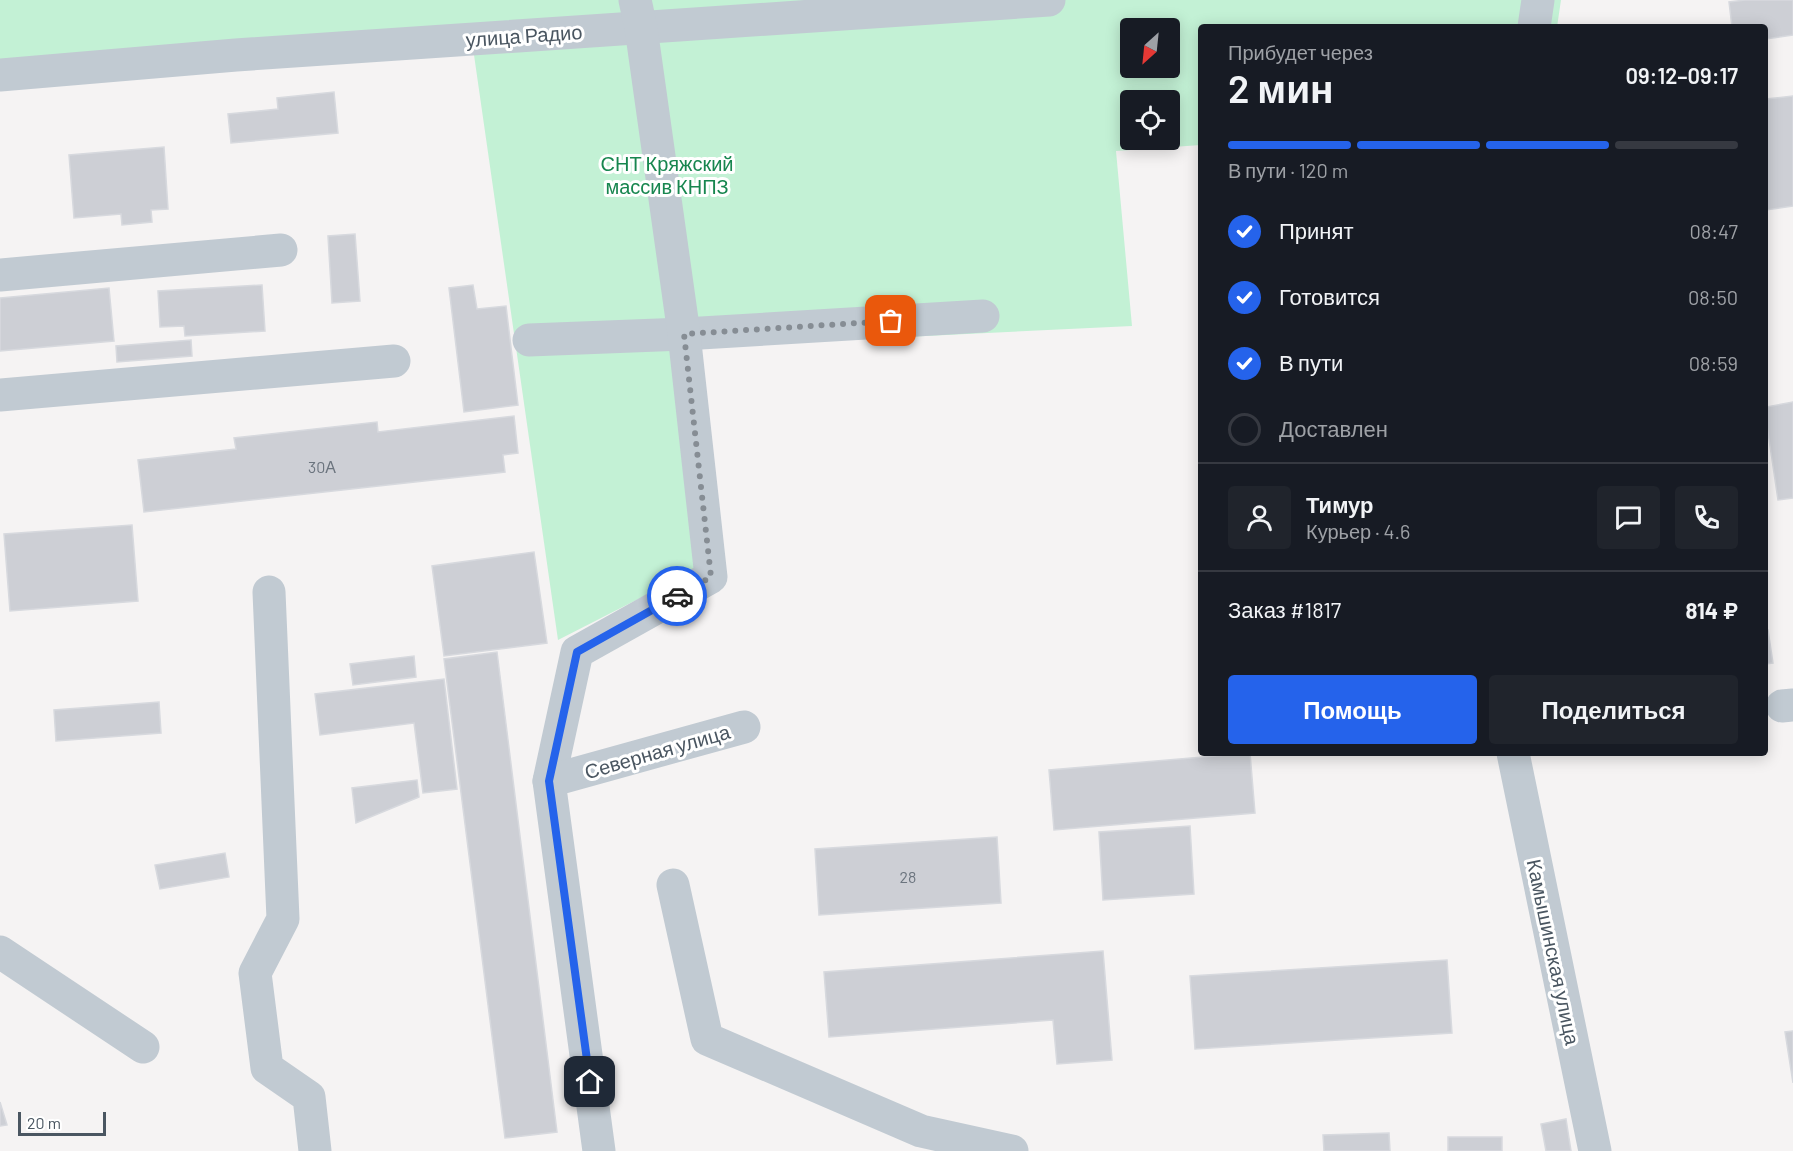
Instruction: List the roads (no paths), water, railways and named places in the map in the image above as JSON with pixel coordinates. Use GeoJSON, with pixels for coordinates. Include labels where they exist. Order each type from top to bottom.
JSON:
{"type":"FeatureCollection","features":[{"type":"Feature","properties":{"kind":"street","name":"улица Радио"},"geometry":{"type":"LineString","coordinates":[[0,75],[236,55],[638,14],[1049,0]]}},
{"type":"Feature","properties":{"kind":"street"},"geometry":{"type":"LineString","coordinates":[[1534,24],[1538,0]]}},
{"type":"Feature","properties":{"kind":"street"},"geometry":{"type":"LineString","coordinates":[[599,1151],[549,781],[577,652],[711,577],[684,334],[638,14]]}},
{"type":"Feature","properties":{"kind":"street"},"geometry":{"type":"LineString","coordinates":[[0,275],[281,250]]}},
{"type":"Feature","properties":{"kind":"street"},"geometry":{"type":"LineString","coordinates":[[529,340],[684,334],[983,316]]}},
{"type":"Feature","properties":{"kind":"street"},"geometry":{"type":"LineString","coordinates":[[0,395],[394,361]]}},
{"type":"Feature","properties":{"kind":"street"},"geometry":{"type":"LineString","coordinates":[[269,592],[283,920],[255,973],[267,1068],[309,1097],[315,1151]]}},
{"type":"Feature","properties":{"kind":"street","name":"Северная улица"},"geometry":{"type":"LineString","coordinates":[[549,781],[744,727]]}},
{"type":"Feature","properties":{"kind":"street","name":"Камышинская улица"},"geometry":{"type":"LineString","coordinates":[[1514,756],[1595,1151]]}},
{"type":"Feature","properties":{"kind":"street"},"geometry":{"type":"LineString","coordinates":[[673,885],[707,1039],[921,1131],[1012,1151]]}},
{"type":"Feature","properties":{"kind":"street"},"geometry":{"type":"LineString","coordinates":[[0,952],[143,1047]]}},
{"type":"Feature","properties":{"kind":"park label","name":"СНТ Кряжский массив КНПЗ"},"geometry":{"type":"Point","coordinates":[667,174]}}]}
